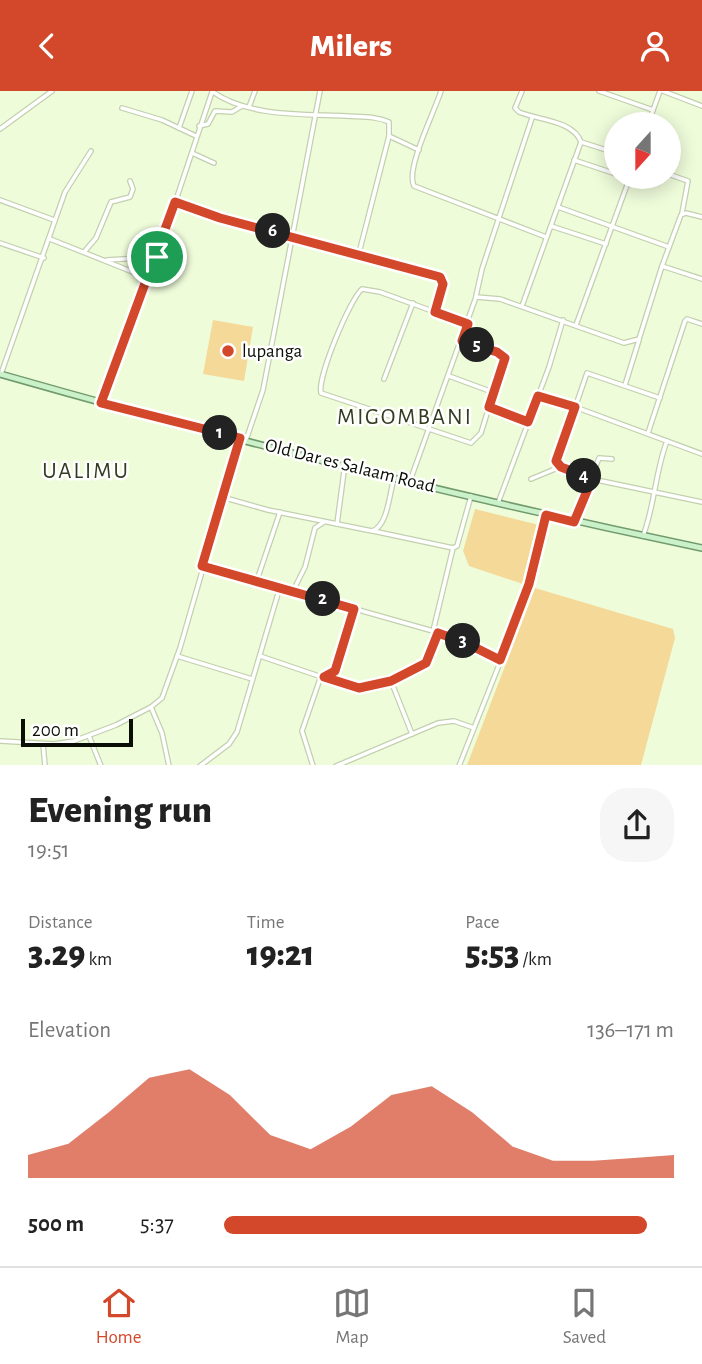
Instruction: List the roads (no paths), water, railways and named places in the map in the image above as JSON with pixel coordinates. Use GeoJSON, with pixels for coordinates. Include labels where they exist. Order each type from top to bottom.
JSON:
{"type":"FeatureCollection","features":[{"type":"Feature","properties":{"kind":"main road","name":"Old Dar es Salaam Road"},"geometry":{"type":"LineString","coordinates":[[1,374],[101,403],[574,522],[702,548]]}},
{"type":"Feature","properties":{"kind":"street"},"geometry":{"type":"LineString","coordinates":[[0,129],[52,91]]}},
{"type":"Feature","properties":{"kind":"street"},"geometry":{"type":"LineString","coordinates":[[179,128],[192,91]]}},
{"type":"Feature","properties":{"kind":"street"},"geometry":{"type":"LineString","coordinates":[[101,403],[157,257],[180,180],[192,153],[212,91],[243,106],[381,119],[389,122],[389,136],[359,253]]}},
{"type":"Feature","properties":{"kind":"street"},"geometry":{"type":"LineString","coordinates":[[249,107],[254,91]]}},
{"type":"Feature","properties":{"kind":"street"},"geometry":{"type":"LineString","coordinates":[[0,741],[43,744],[89,736],[151,707],[164,694],[222,497],[263,390],[320,91]]}},
{"type":"Feature","properties":{"kind":"street"},"geometry":{"type":"LineString","coordinates":[[441,91],[419,150],[412,176],[414,186],[545,237]]}},
{"type":"Feature","properties":{"kind":"street"},"geometry":{"type":"LineString","coordinates":[[522,91],[515,108],[533,118],[563,126],[578,136],[580,142],[522,306]]}},
{"type":"Feature","properties":{"kind":"street"},"geometry":{"type":"LineString","coordinates":[[603,92],[653,110],[661,91],[702,106]]}},
{"type":"Feature","properties":{"kind":"street"},"geometry":{"type":"LineString","coordinates":[[200,127],[208,124],[215,111],[232,112],[243,106]]}},
{"type":"Feature","properties":{"kind":"street"},"geometry":{"type":"LineString","coordinates":[[122,108],[196,136]]}},
{"type":"Feature","properties":{"kind":"street"},"geometry":{"type":"LineString","coordinates":[[411,481],[468,324],[498,219],[533,118]]}},
{"type":"Feature","properties":{"kind":"street"},"geometry":{"type":"LineString","coordinates":[[389,136],[419,150]]}},
{"type":"Feature","properties":{"kind":"street"},"geometry":{"type":"LineString","coordinates":[[580,142],[604,149]]}},
{"type":"Feature","properties":{"kind":"street"},"geometry":{"type":"LineString","coordinates":[[1,374],[70,181],[92,151]]}},
{"type":"Feature","properties":{"kind":"street"},"geometry":{"type":"LineString","coordinates":[[192,153],[214,163]]}},
{"type":"Feature","properties":{"kind":"street"},"geometry":{"type":"LineString","coordinates":[[574,160],[604,170]]}},
{"type":"Feature","properties":{"kind":"street"},"geometry":{"type":"LineString","coordinates":[[625,385],[681,215],[688,181],[681,179]]}},
{"type":"Feature","properties":{"kind":"street"},"geometry":{"type":"LineString","coordinates":[[85,251],[96,238],[111,202],[130,197],[133,189],[130,181]]}},
{"type":"Feature","properties":{"kind":"street"},"geometry":{"type":"LineString","coordinates":[[576,325],[626,189]]}},
{"type":"Feature","properties":{"kind":"street"},"geometry":{"type":"LineString","coordinates":[[0,200],[54,221]]}},
{"type":"Feature","properties":{"kind":"street"},"geometry":{"type":"LineString","coordinates":[[175,202],[205,214],[359,253],[443,279],[435,312]]}},
{"type":"Feature","properties":{"kind":"street"},"geometry":{"type":"LineString","coordinates":[[558,207],[669,247]]}},
{"type":"Feature","properties":{"kind":"street"},"geometry":{"type":"LineString","coordinates":[[681,215],[686,213],[702,217]]}},
{"type":"Feature","properties":{"kind":"street"},"geometry":{"type":"LineString","coordinates":[[550,226],[606,244]]}},
{"type":"Feature","properties":{"kind":"street"},"geometry":{"type":"LineString","coordinates":[[50,239],[148,278]]}},
{"type":"Feature","properties":{"kind":"street"},"geometry":{"type":"LineString","coordinates":[[0,243],[44,258]]}},
{"type":"Feature","properties":{"kind":"street"},"geometry":{"type":"LineString","coordinates":[[105,260],[157,257]]}},
{"type":"Feature","properties":{"kind":"street"},"geometry":{"type":"LineString","coordinates":[[663,267],[702,279]]}},
{"type":"Feature","properties":{"kind":"street"},"geometry":{"type":"LineString","coordinates":[[462,341],[497,352],[505,358],[481,433],[471,443],[325,397],[319,389],[328,360],[359,291],[372,289],[468,324]]}},
{"type":"Feature","properties":{"kind":"street"},"geometry":{"type":"LineString","coordinates":[[476,297],[500,299],[624,344],[639,339]]}},
{"type":"Feature","properties":{"kind":"street"},"geometry":{"type":"LineString","coordinates":[[384,379],[413,303]]}},
{"type":"Feature","properties":{"kind":"street"},"geometry":{"type":"LineString","coordinates":[[648,433],[685,321],[687,319],[702,324]]}},
{"type":"Feature","properties":{"kind":"street"},"geometry":{"type":"LineString","coordinates":[[498,503],[563,320]]}},
{"type":"Feature","properties":{"kind":"street"},"geometry":{"type":"LineString","coordinates":[[660,398],[587,373],[556,461],[561,467],[592,479],[702,502]]}},
{"type":"Feature","properties":{"kind":"street"},"geometry":{"type":"LineString","coordinates":[[449,376],[495,393]]}},
{"type":"Feature","properties":{"kind":"street"},"geometry":{"type":"LineString","coordinates":[[538,396],[702,454]]}},
{"type":"Feature","properties":{"kind":"street"},"geometry":{"type":"LineString","coordinates":[[489,407],[528,422]]}},
{"type":"Feature","properties":{"kind":"street"},"geometry":{"type":"LineString","coordinates":[[643,536],[667,441]]}},
{"type":"Feature","properties":{"kind":"street"},"geometry":{"type":"LineString","coordinates":[[574,522],[599,458],[612,459]]}},
{"type":"Feature","properties":{"kind":"street"},"geometry":{"type":"LineString","coordinates":[[337,524],[345,464]]}},
{"type":"Feature","properties":{"kind":"street"},"geometry":{"type":"LineString","coordinates":[[531,478],[561,467]]}},
{"type":"Feature","properties":{"kind":"street"},"geometry":{"type":"LineString","coordinates":[[372,531],[380,528],[384,519],[395,477]]}},
{"type":"Feature","properties":{"kind":"street"},"geometry":{"type":"LineString","coordinates":[[260,656],[359,688],[391,681],[426,663],[436,632],[453,548],[457,546],[471,496]]}},
{"type":"Feature","properties":{"kind":"street"},"geometry":{"type":"LineString","coordinates":[[222,497],[324,522],[453,548]]}},
{"type":"Feature","properties":{"kind":"street"},"geometry":{"type":"LineString","coordinates":[[257,580],[280,512]]}},
{"type":"Feature","properties":{"kind":"street"},"geometry":{"type":"LineString","coordinates":[[459,765],[529,584],[546,515]]}},
{"type":"Feature","properties":{"kind":"street"},"geometry":{"type":"LineString","coordinates":[[293,591],[305,567],[314,529],[324,522]]}},
{"type":"Feature","properties":{"kind":"street"},"geometry":{"type":"LineString","coordinates":[[202,566],[436,632],[500,660]]}},
{"type":"Feature","properties":{"kind":"street"},"geometry":{"type":"LineString","coordinates":[[200,765],[232,741],[281,587]]}},
{"type":"Feature","properties":{"kind":"street"},"geometry":{"type":"LineString","coordinates":[[332,679],[354,609]]}},
{"type":"Feature","properties":{"kind":"street"},"geometry":{"type":"LineString","coordinates":[[177,656],[253,679]]}},
{"type":"Feature","properties":{"kind":"street"},"geometry":{"type":"LineString","coordinates":[[313,765],[302,731],[322,677],[335,671]]}},
{"type":"Feature","properties":{"kind":"street"},"geometry":{"type":"LineString","coordinates":[[391,681],[412,734]]}},
{"type":"Feature","properties":{"kind":"street"},"geometry":{"type":"LineString","coordinates":[[151,707],[162,733],[169,765]]}},
{"type":"Feature","properties":{"kind":"street"},"geometry":{"type":"LineString","coordinates":[[336,765],[447,720],[474,728]]}},
{"type":"Feature","properties":{"kind":"street"},"geometry":{"type":"LineString","coordinates":[[89,736],[101,765]]}},
{"type":"Feature","properties":{"kind":"street"},"geometry":{"type":"LineString","coordinates":[[43,744],[45,765]]}},
{"type":"Feature","properties":{"kind":"place","name":"lupanga"},"geometry":{"type":"Point","coordinates":[228,351]}},
{"type":"Feature","properties":{"kind":"district","name":"MIGOMBANI"},"geometry":{"type":"Point","coordinates":[405,417]}},
{"type":"Feature","properties":{"kind":"district","name":"UALIMU"},"geometry":{"type":"Point","coordinates":[86,471]}}]}
